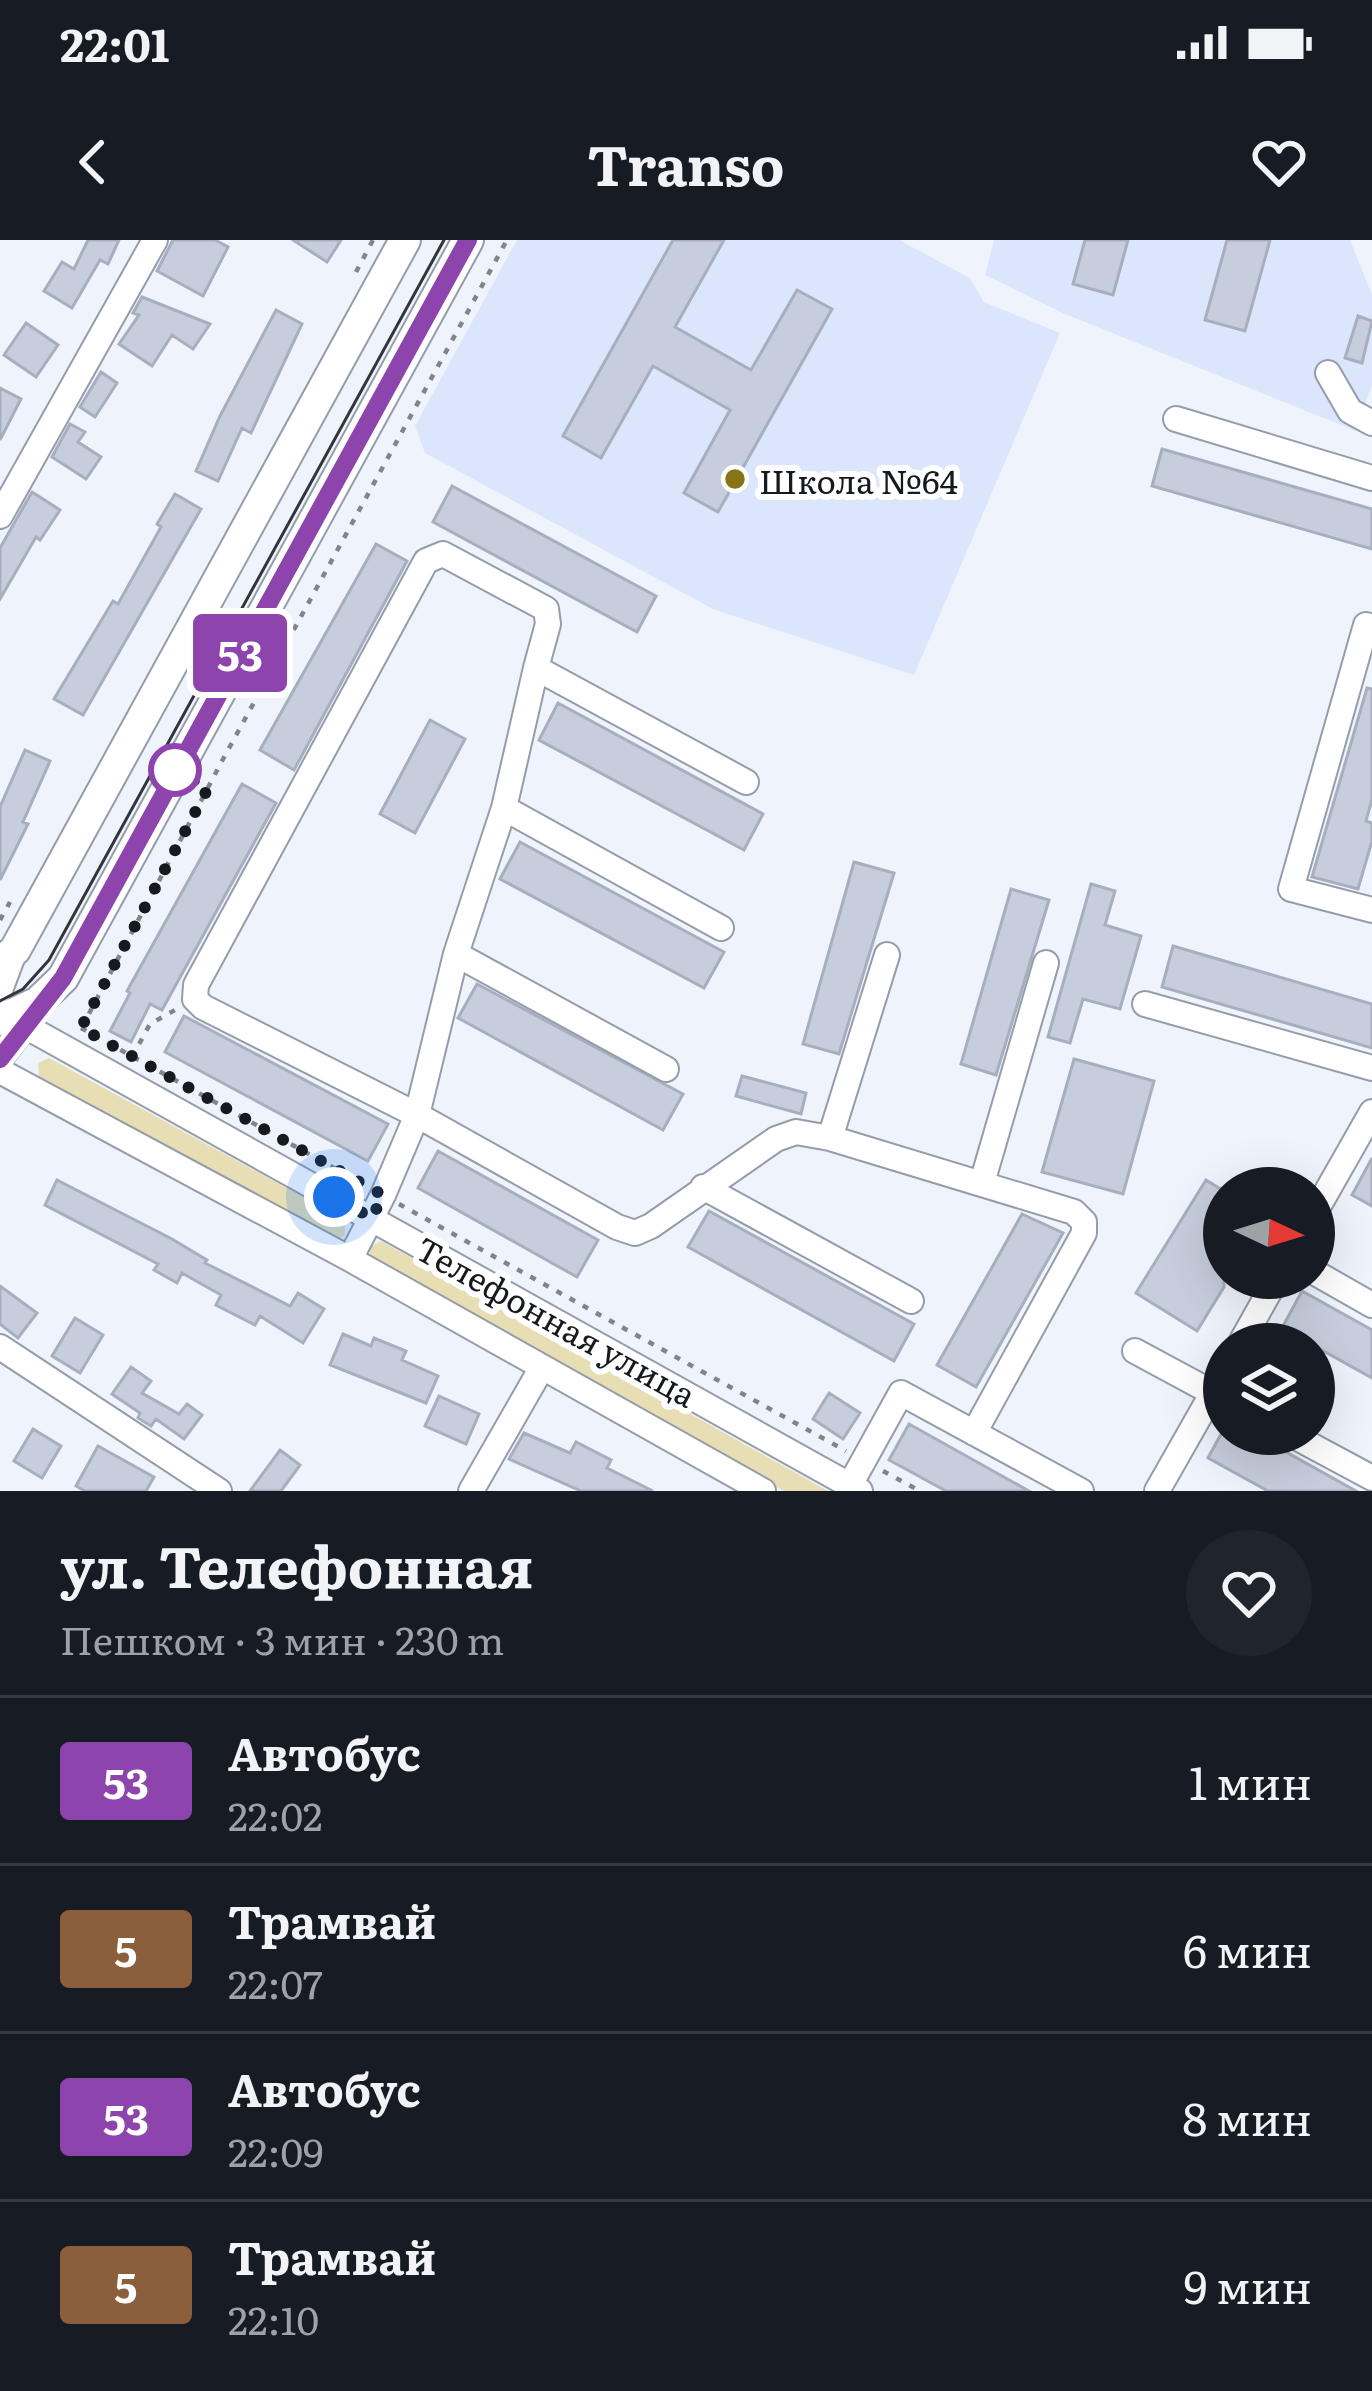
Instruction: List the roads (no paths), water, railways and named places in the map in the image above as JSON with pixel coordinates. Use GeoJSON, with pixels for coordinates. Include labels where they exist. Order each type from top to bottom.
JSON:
{"type":"FeatureCollection","features":[{"type":"Feature","properties":{"kind":"main road"},"geometry":{"type":"LineString","coordinates":[[7,956],[404,240]]}},
{"type":"Feature","properties":{"kind":"main road"},"geometry":{"type":"LineString","coordinates":[[7,1013],[38,1002],[63,978],[468,240]]}},
{"type":"Feature","properties":{"kind":"street"},"geometry":{"type":"LineString","coordinates":[[0,515],[155,240]]}},
{"type":"Feature","properties":{"kind":"street"},"geometry":{"type":"LineString","coordinates":[[1328,373],[1350,411],[1372,423]]}},
{"type":"Feature","properties":{"kind":"street"},"geometry":{"type":"LineString","coordinates":[[1176,419],[1372,478]]}},
{"type":"Feature","properties":{"kind":"street"},"geometry":{"type":"LineString","coordinates":[[350,1259],[416,1114],[456,954],[504,808],[548,624],[546,608],[443,554],[426,561],[196,985],[195,999],[203,1007],[416,1114],[635,1233],[652,1226],[776,1139],[796,1132],[830,1138],[1074,1213],[1084,1222],[1084,1233],[974,1433]]}},
{"type":"Feature","properties":{"kind":"street"},"geometry":{"type":"LineString","coordinates":[[1372,627],[1366,626],[1291,889],[1372,910]]}},
{"type":"Feature","properties":{"kind":"street"},"geometry":{"type":"LineString","coordinates":[[536,668],[746,782]]}},
{"type":"Feature","properties":{"kind":"street"},"geometry":{"type":"LineString","coordinates":[[504,808],[721,928]]}},
{"type":"Feature","properties":{"kind":"street"},"geometry":{"type":"LineString","coordinates":[[456,954],[666,1069]]}},
{"type":"Feature","properties":{"kind":"street"},"geometry":{"type":"LineString","coordinates":[[830,1138],[887,955]]}},
{"type":"Feature","properties":{"kind":"street"},"geometry":{"type":"LineString","coordinates":[[0,1059],[7,1013],[7,956]]}},
{"type":"Feature","properties":{"kind":"street"},"geometry":{"type":"LineString","coordinates":[[982,1184],[1046,963]]}},
{"type":"Feature","properties":{"kind":"street"},"geometry":{"type":"LineString","coordinates":[[1145,1004],[1372,1068]]}},
{"type":"Feature","properties":{"kind":"street","name":"Телефонная улица"},"geometry":{"type":"LineString","coordinates":[[7,1013],[378,1206],[855,1488]]}},
{"type":"Feature","properties":{"kind":"street","name":"Телефонная улица"},"geometry":{"type":"LineString","coordinates":[[0,1071],[350,1259],[763,1491]]}},
{"type":"Feature","properties":{"kind":"street"},"geometry":{"type":"LineString","coordinates":[[1335,1180],[1368,1127]]}},
{"type":"Feature","properties":{"kind":"street"},"geometry":{"type":"LineString","coordinates":[[703,1187],[911,1301]]}},
{"type":"Feature","properties":{"kind":"street"},"geometry":{"type":"LineString","coordinates":[[1335,1285],[1372,1305]]}},
{"type":"Feature","properties":{"kind":"street"},"geometry":{"type":"LineString","coordinates":[[0,1347],[219,1491]]}},
{"type":"Feature","properties":{"kind":"street"},"geometry":{"type":"LineString","coordinates":[[1135,1351],[1203,1381]]}},
{"type":"Feature","properties":{"kind":"street"},"geometry":{"type":"LineString","coordinates":[[471,1491],[542,1369]]}},
{"type":"Feature","properties":{"kind":"street"},"geometry":{"type":"LineString","coordinates":[[855,1488],[864,1460],[901,1393],[1081,1491]]}},
{"type":"Feature","properties":{"kind":"street"},"geometry":{"type":"LineString","coordinates":[[1157,1491],[1203,1416]]}},
{"type":"Feature","properties":{"kind":"street"},"geometry":{"type":"LineString","coordinates":[[1329,1455],[1372,1478]]}},
{"type":"Feature","properties":{"kind":"tram line"},"geometry":{"type":"LineString","coordinates":[[0,1001],[23,989],[49,960],[444,240]]}},
{"type":"Feature","properties":{"kind":"place","name":"Школа №64"},"geometry":{"type":"Point","coordinates":[735,479]}}]}
